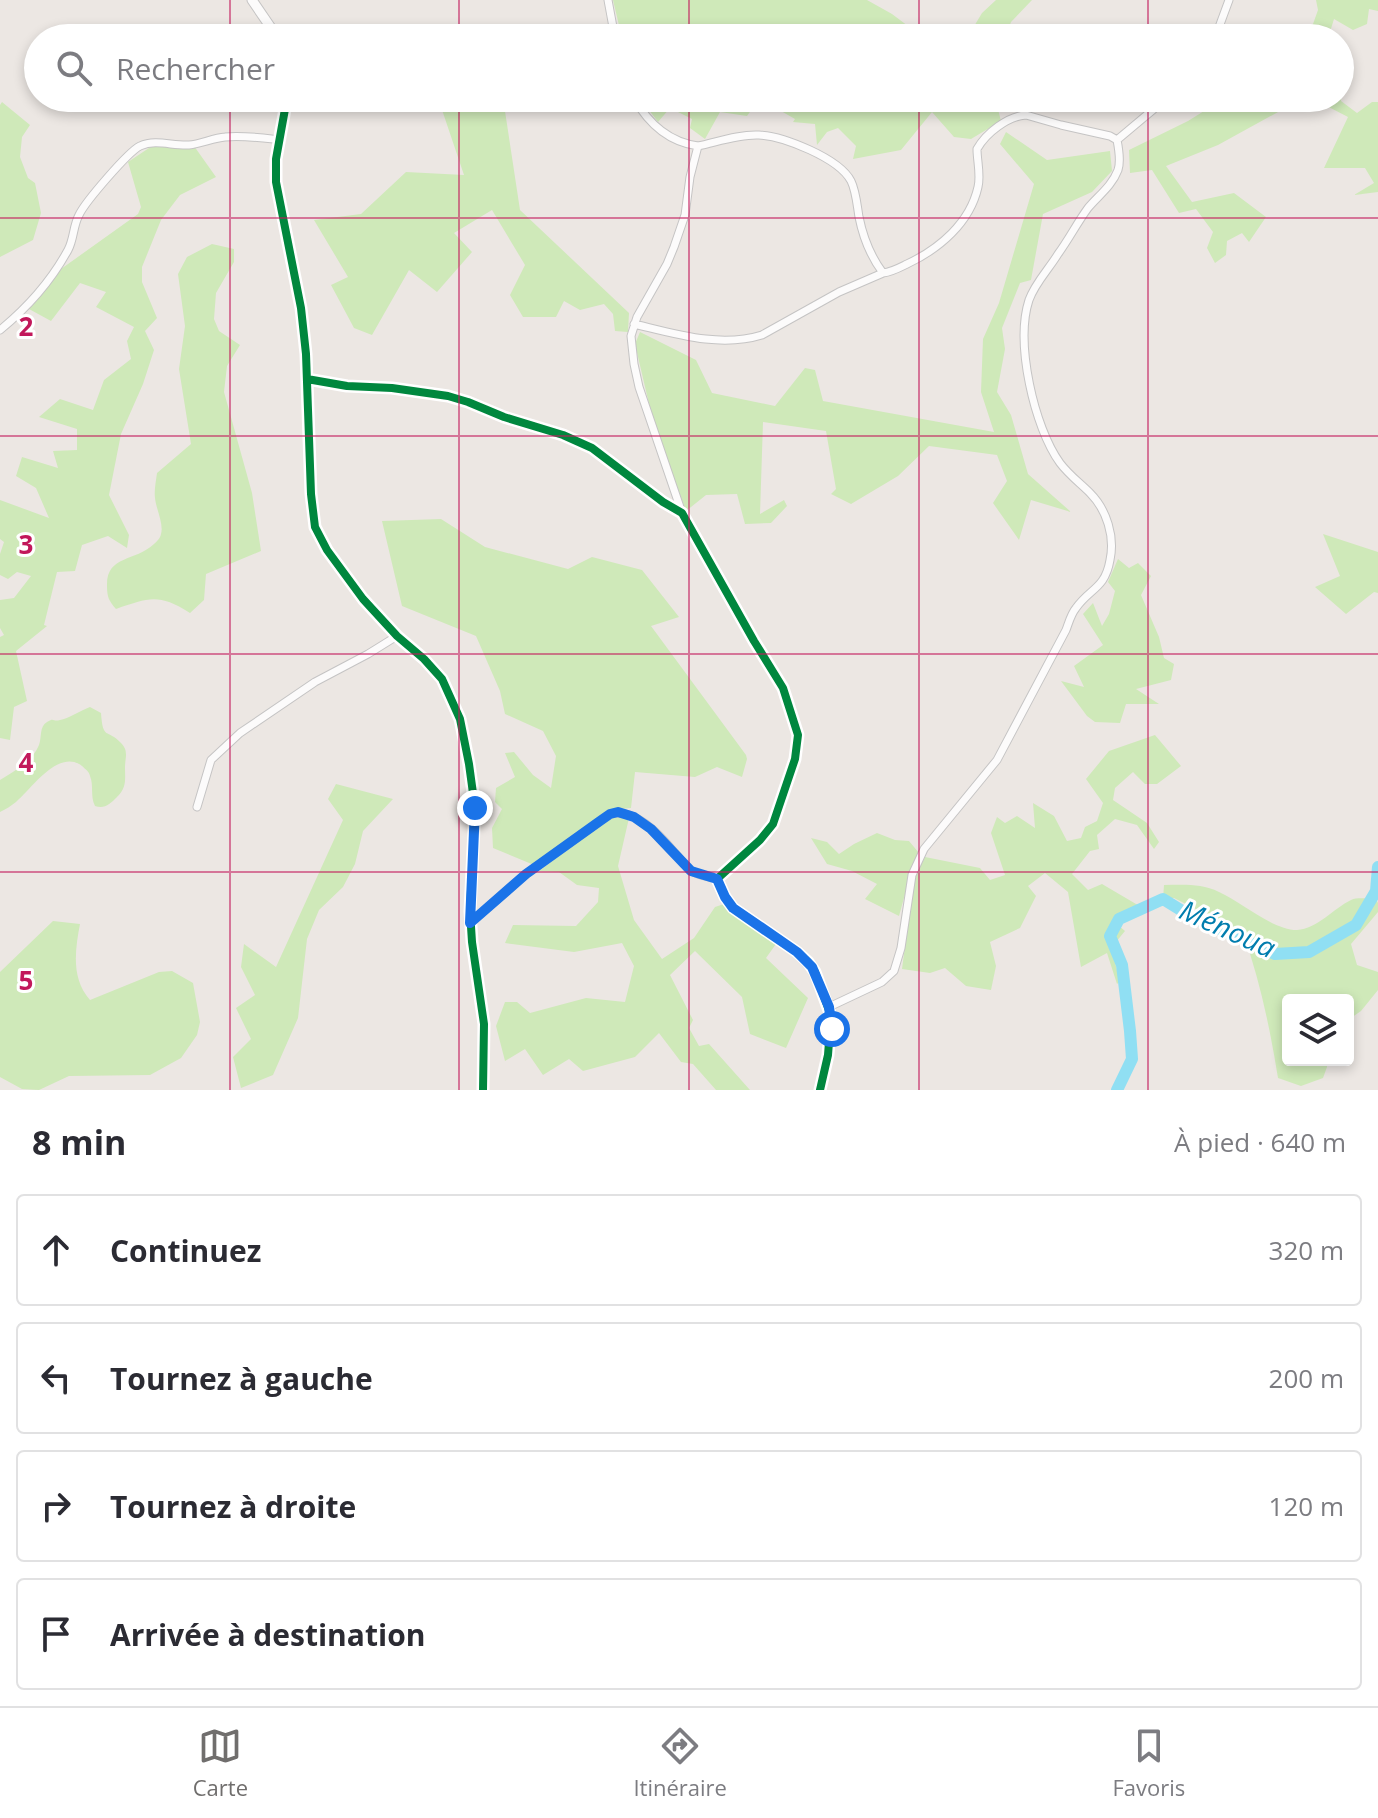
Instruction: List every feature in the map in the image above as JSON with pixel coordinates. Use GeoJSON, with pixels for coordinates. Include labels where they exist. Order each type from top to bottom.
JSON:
{"type":"FeatureCollection","features":[{"type":"Feature","properties":{"kind":"street"},"geometry":{"type":"LineString","coordinates":[[252,0],[268,24]]}},
{"type":"Feature","properties":{"kind":"street"},"geometry":{"type":"LineString","coordinates":[[608,0],[612,24]]}},
{"type":"Feature","properties":{"kind":"street"},"geometry":{"type":"LineString","coordinates":[[1222,24],[1229,0]]}},
{"type":"Feature","properties":{"kind":"street"},"geometry":{"type":"LineString","coordinates":[[285,112],[276,159],[276,182],[299,291],[315,527],[327,550],[375,613],[442,679],[460,719],[475,808],[470,923],[484,1024],[483,1090]]}},
{"type":"Feature","properties":{"kind":"street"},"geometry":{"type":"LineString","coordinates":[[643,112],[666,135],[688,145],[698,146],[757,134],[795,144],[836,163],[851,182],[862,233],[883,273]]}},
{"type":"Feature","properties":{"kind":"street"},"geometry":{"type":"LineString","coordinates":[[1117,140],[1150,112]]}},
{"type":"Feature","properties":{"kind":"street"},"geometry":{"type":"LineString","coordinates":[[634,324],[717,341],[748,339],[762,335],[839,292],[927,254],[948,237],[961,221],[977,190],[977,149],[985,138],[1021,115],[1117,140]]}},
{"type":"Feature","properties":{"kind":"street"},"geometry":{"type":"LineString","coordinates":[[0,330],[48,279],[70,245],[84,205],[129,153],[150,143],[190,145],[224,137],[281,140]]}},
{"type":"Feature","properties":{"kind":"street"},"geometry":{"type":"LineString","coordinates":[[829,1007],[871,988],[894,971],[901,948],[912,875],[924,849],[997,760],[1072,613],[1083,599],[1101,585],[1108,571],[1112,548],[1107,518],[1096,500],[1066,471],[1049,444],[1029,385],[1025,322],[1029,298],[1081,218],[1113,180],[1119,163],[1117,140]]}},
{"type":"Feature","properties":{"kind":"street"},"geometry":{"type":"LineString","coordinates":[[688,145],[694,156]]}},
{"type":"Feature","properties":{"kind":"street"},"geometry":{"type":"LineString","coordinates":[[698,146],[685,215],[667,264],[634,324],[631,346],[639,387],[682,513],[783,688],[798,735],[795,759],[773,824],[717,879]]}},
{"type":"Feature","properties":{"kind":"street"},"geometry":{"type":"LineString","coordinates":[[307,379],[448,396],[563,435],[600,453],[682,513]]}},
{"type":"Feature","properties":{"kind":"street"},"geometry":{"type":"LineString","coordinates":[[197,807],[211,760],[240,733],[315,682],[397,636]]}},
{"type":"Feature","properties":{"kind":"street"},"geometry":{"type":"LineString","coordinates":[[470,923],[526,874],[610,814],[618,812],[634,817],[651,829],[691,871],[717,879],[733,908],[797,952],[815,972],[829,1007],[832,1029],[820,1090]]}},
{"type":"Feature","properties":{"kind":"green space"},"geometry":{"type":"Polygon","coordinates":[[[613,0],[867,0],[905,24],[619,24],[613,0]]]}},
{"type":"Feature","properties":{"kind":"green space"},"geometry":{"type":"Polygon","coordinates":[[[996,0],[1032,0],[1010,24],[975,24],[996,0]]]}},
{"type":"Feature","properties":{"kind":"green space"},"geometry":{"type":"Polygon","coordinates":[[[1316,0],[1378,0],[1378,11],[1369,9],[1367,24],[1354,30],[1354,24],[1343,24],[1334,19],[1332,24],[1313,24],[1318,10],[1316,0]]]}},
{"type":"Feature","properties":{"kind":"green space"},"geometry":{"type":"Polygon","coordinates":[[[2,102],[30,125],[22,137],[20,157],[28,178],[35,183],[41,213],[33,240],[0,257],[0,105],[2,102]]]}},
{"type":"Feature","properties":{"kind":"green space"},"geometry":{"type":"Polygon","coordinates":[[[1372,102],[1378,102],[1378,192],[1354,195],[1374,183],[1365,168],[1324,168],[1348,117],[1338,112],[1357,113],[1372,102]]]}},
{"type":"Feature","properties":{"kind":"green space"},"geometry":{"type":"Polygon","coordinates":[[[443,112],[505,112],[520,210],[629,313],[628,332],[615,331],[613,314],[604,304],[580,310],[564,301],[556,317],[523,317],[510,295],[525,265],[492,210],[454,233],[472,252],[437,292],[409,270],[372,335],[354,328],[331,285],[348,277],[314,220],[361,214],[406,172],[464,175],[443,112]]]}},
{"type":"Feature","properties":{"kind":"green space"},"geometry":{"type":"Polygon","coordinates":[[[650,112],[667,112],[658,122],[650,112]]]}},
{"type":"Feature","properties":{"kind":"green space"},"geometry":{"type":"Polygon","coordinates":[[[678,112],[720,112],[705,139],[690,128],[692,119],[678,112]]]}},
{"type":"Feature","properties":{"kind":"green space"},"geometry":{"type":"Polygon","coordinates":[[[720,112],[750,112],[747,116],[720,112]]]}},
{"type":"Feature","properties":{"kind":"green space"},"geometry":{"type":"Polygon","coordinates":[[[783,112],[932,112],[901,150],[853,159],[856,146],[838,128],[827,132],[817,145],[815,124],[793,122],[795,119],[783,112]]]}},
{"type":"Feature","properties":{"kind":"green space"},"geometry":{"type":"Polygon","coordinates":[[[932,112],[999,112],[1001,121],[971,139],[954,137],[932,112]]]}},
{"type":"Feature","properties":{"kind":"green space"},"geometry":{"type":"Polygon","coordinates":[[[1202,112],[1278,112],[1218,145],[1166,166],[1192,202],[1234,193],[1266,217],[1249,242],[1242,233],[1227,241],[1226,255],[1215,263],[1207,248],[1213,232],[1196,209],[1179,213],[1152,170],[1130,173],[1129,150],[1202,112]]]}},
{"type":"Feature","properties":{"kind":"green space"},"geometry":{"type":"Polygon","coordinates":[[[1006,132],[1047,160],[1110,151],[1112,171],[1092,192],[1043,214],[1031,280],[1020,283],[1002,328],[1005,349],[997,392],[1011,415],[1028,474],[1071,512],[1031,500],[1019,540],[993,503],[1007,481],[997,455],[929,446],[898,476],[851,504],[831,494],[836,489],[826,431],[763,422],[760,514],[784,500],[787,506],[771,523],[745,524],[737,494],[706,495],[686,511],[653,421],[635,344],[640,332],[696,360],[712,393],[775,406],[805,368],[815,370],[823,401],[994,432],[981,392],[983,339],[999,303],[1034,184],[1000,144],[1006,132]]]}},
{"type":"Feature","properties":{"kind":"green space"},"geometry":{"type":"Polygon","coordinates":[[[152,146],[194,146],[216,177],[180,195],[161,220],[142,267],[142,282],[157,318],[145,331],[154,350],[121,434],[109,495],[129,535],[127,548],[108,536],[82,545],[75,571],[57,572],[44,625],[47,626],[16,651],[27,701],[14,707],[10,740],[0,738],[0,637],[4,635],[0,628],[0,600],[14,598],[31,576],[17,572],[8,579],[0,575],[0,554],[4,542],[0,539],[0,500],[49,518],[36,488],[16,476],[22,457],[58,468],[53,451],[77,450],[77,429],[39,417],[60,399],[93,410],[104,380],[131,359],[127,341],[134,327],[96,307],[106,292],[80,283],[51,321],[29,309],[59,269],[138,214],[141,207],[128,162],[152,146]]]}},
{"type":"Feature","properties":{"kind":"green space"},"geometry":{"type":"Polygon","coordinates":[[[212,244],[234,249],[234,262],[216,293],[214,319],[219,331],[240,345],[227,366],[224,392],[252,493],[261,551],[206,574],[204,600],[190,613],[170,602],[153,599],[116,609],[108,596],[111,569],[146,550],[159,539],[161,526],[155,495],[157,473],[191,444],[179,369],[185,326],[178,274],[187,257],[212,244]]]}},
{"type":"Feature","properties":{"kind":"green space"},"geometry":{"type":"Polygon","coordinates":[[[441,519],[485,547],[568,569],[592,557],[642,570],[679,617],[651,626],[746,755],[742,777],[717,767],[695,777],[635,772],[631,808],[608,810],[534,865],[493,848],[492,828],[502,809],[495,802],[496,788],[515,777],[505,753],[514,752],[533,775],[551,788],[556,756],[543,731],[505,714],[500,691],[476,636],[402,606],[382,521],[441,519]]]}},
{"type":"Feature","properties":{"kind":"green space"},"geometry":{"type":"Polygon","coordinates":[[[1323,534],[1378,552],[1378,593],[1374,592],[1346,614],[1315,587],[1340,576],[1323,534]]]}},
{"type":"Feature","properties":{"kind":"green space"},"geometry":{"type":"Polygon","coordinates":[[[1118,559],[1129,568],[1138,563],[1151,576],[1141,595],[1159,637],[1164,658],[1174,664],[1171,680],[1136,689],[1159,704],[1126,704],[1120,723],[1095,722],[1061,681],[1084,687],[1074,666],[1103,645],[1083,614],[1093,603],[1102,626],[1115,591],[1108,582],[1118,559]]]}},
{"type":"Feature","properties":{"kind":"green space"},"geometry":{"type":"Polygon","coordinates":[[[90,707],[101,713],[106,733],[125,749],[125,783],[120,794],[107,805],[95,806],[89,773],[73,762],[64,762],[46,772],[16,802],[0,812],[0,780],[32,756],[39,745],[44,724],[90,707]]]}},
{"type":"Feature","properties":{"kind":"green space"},"geometry":{"type":"Polygon","coordinates":[[[1155,735],[1181,766],[1157,784],[1145,784],[1133,772],[1115,788],[1113,800],[1147,823],[1159,842],[1154,849],[1137,825],[1115,819],[1097,835],[1099,849],[1090,851],[1072,874],[1088,890],[1102,884],[1142,906],[1112,920],[1125,931],[1111,948],[1120,981],[1117,984],[1107,953],[1081,967],[1068,892],[1045,873],[1028,886],[1036,896],[1020,928],[990,942],[996,966],[991,990],[966,986],[945,968],[930,973],[902,969],[914,878],[925,857],[980,868],[990,880],[1005,875],[991,833],[997,817],[1005,823],[1017,816],[1035,828],[1033,803],[1054,816],[1067,841],[1081,838],[1085,827],[1097,821],[1103,803],[1086,779],[1109,751],[1155,735]]]}},
{"type":"Feature","properties":{"kind":"green space"},"geometry":{"type":"Polygon","coordinates":[[[336,784],[393,799],[363,831],[355,864],[343,887],[319,910],[307,939],[298,1018],[273,1075],[241,1088],[233,1057],[251,1039],[236,1008],[255,995],[241,967],[244,944],[276,967],[343,820],[328,799],[336,784]]]}},
{"type":"Feature","properties":{"kind":"green space"},"geometry":{"type":"Polygon","coordinates":[[[611,817],[629,818],[618,866],[634,920],[662,959],[694,938],[715,907],[724,904],[733,914],[776,944],[766,958],[808,998],[786,1048],[750,1034],[742,997],[695,951],[670,975],[693,1020],[689,1028],[699,1046],[709,1044],[750,1090],[716,1090],[693,1064],[681,1062],[659,1033],[635,1057],[583,1071],[569,1059],[543,1075],[525,1049],[505,1061],[496,1026],[505,1002],[517,1002],[530,1013],[586,998],[625,1002],[634,966],[622,943],[574,952],[505,943],[513,925],[576,926],[598,902],[599,888],[577,885],[559,872],[539,871],[611,817]]]}},
{"type":"Feature","properties":{"kind":"green space"},"geometry":{"type":"Polygon","coordinates":[[[877,833],[895,840],[909,841],[919,853],[899,916],[865,899],[877,884],[852,871],[827,864],[811,838],[827,842],[839,854],[877,833]]]}},
{"type":"Feature","properties":{"kind":"green space"},"geometry":{"type":"Polygon","coordinates":[[[1164,885],[1205,887],[1267,921],[1297,930],[1318,922],[1351,900],[1376,899],[1378,912],[1351,944],[1357,965],[1378,972],[1378,990],[1361,1011],[1354,1016],[1354,994],[1282,994],[1282,1066],[1327,1066],[1323,1078],[1301,1086],[1278,1078],[1264,1005],[1243,933],[1174,898],[1163,899],[1164,885]]]}},
{"type":"Feature","properties":{"kind":"green space"},"geometry":{"type":"Polygon","coordinates":[[[53,921],[80,924],[77,974],[90,1000],[159,972],[172,971],[193,983],[200,1022],[197,1035],[181,1058],[150,1075],[69,1076],[39,1090],[22,1089],[0,1077],[0,972],[53,921]]]}},
{"type":"Feature","properties":{"kind":"waterway","name":"Ménoua"},"geometry":{"type":"LineString","coordinates":[[1117,1090],[1132,1059],[1122,965],[1110,936],[1119,919],[1163,899],[1192,917],[1275,954],[1309,952],[1356,925],[1376,891],[1378,867]]}},
{"type":"Feature","properties":{"kind":"cycle path"},"geometry":{"type":"LineString","coordinates":[[284,112],[276,159],[276,182],[301,308],[315,527],[327,550],[363,599],[442,679],[460,719],[475,808],[470,911],[484,1024],[483,1090]]}},
{"type":"Feature","properties":{"kind":"cycle path"},"geometry":{"type":"LineString","coordinates":[[307,379],[448,396],[563,435],[592,448],[682,513],[783,688],[798,735],[795,759],[773,824],[717,879],[733,908],[797,952],[815,972],[831,1016],[828,1055],[820,1090]]}},
{"type":"Feature","properties":{"kind":"route"},"geometry":{"type":"LineString","coordinates":[[475,808],[470,923],[526,874],[600,821],[610,814],[626,813],[651,829],[695,874],[717,879],[733,908],[808,962],[829,1007],[832,1029]]}}]}
